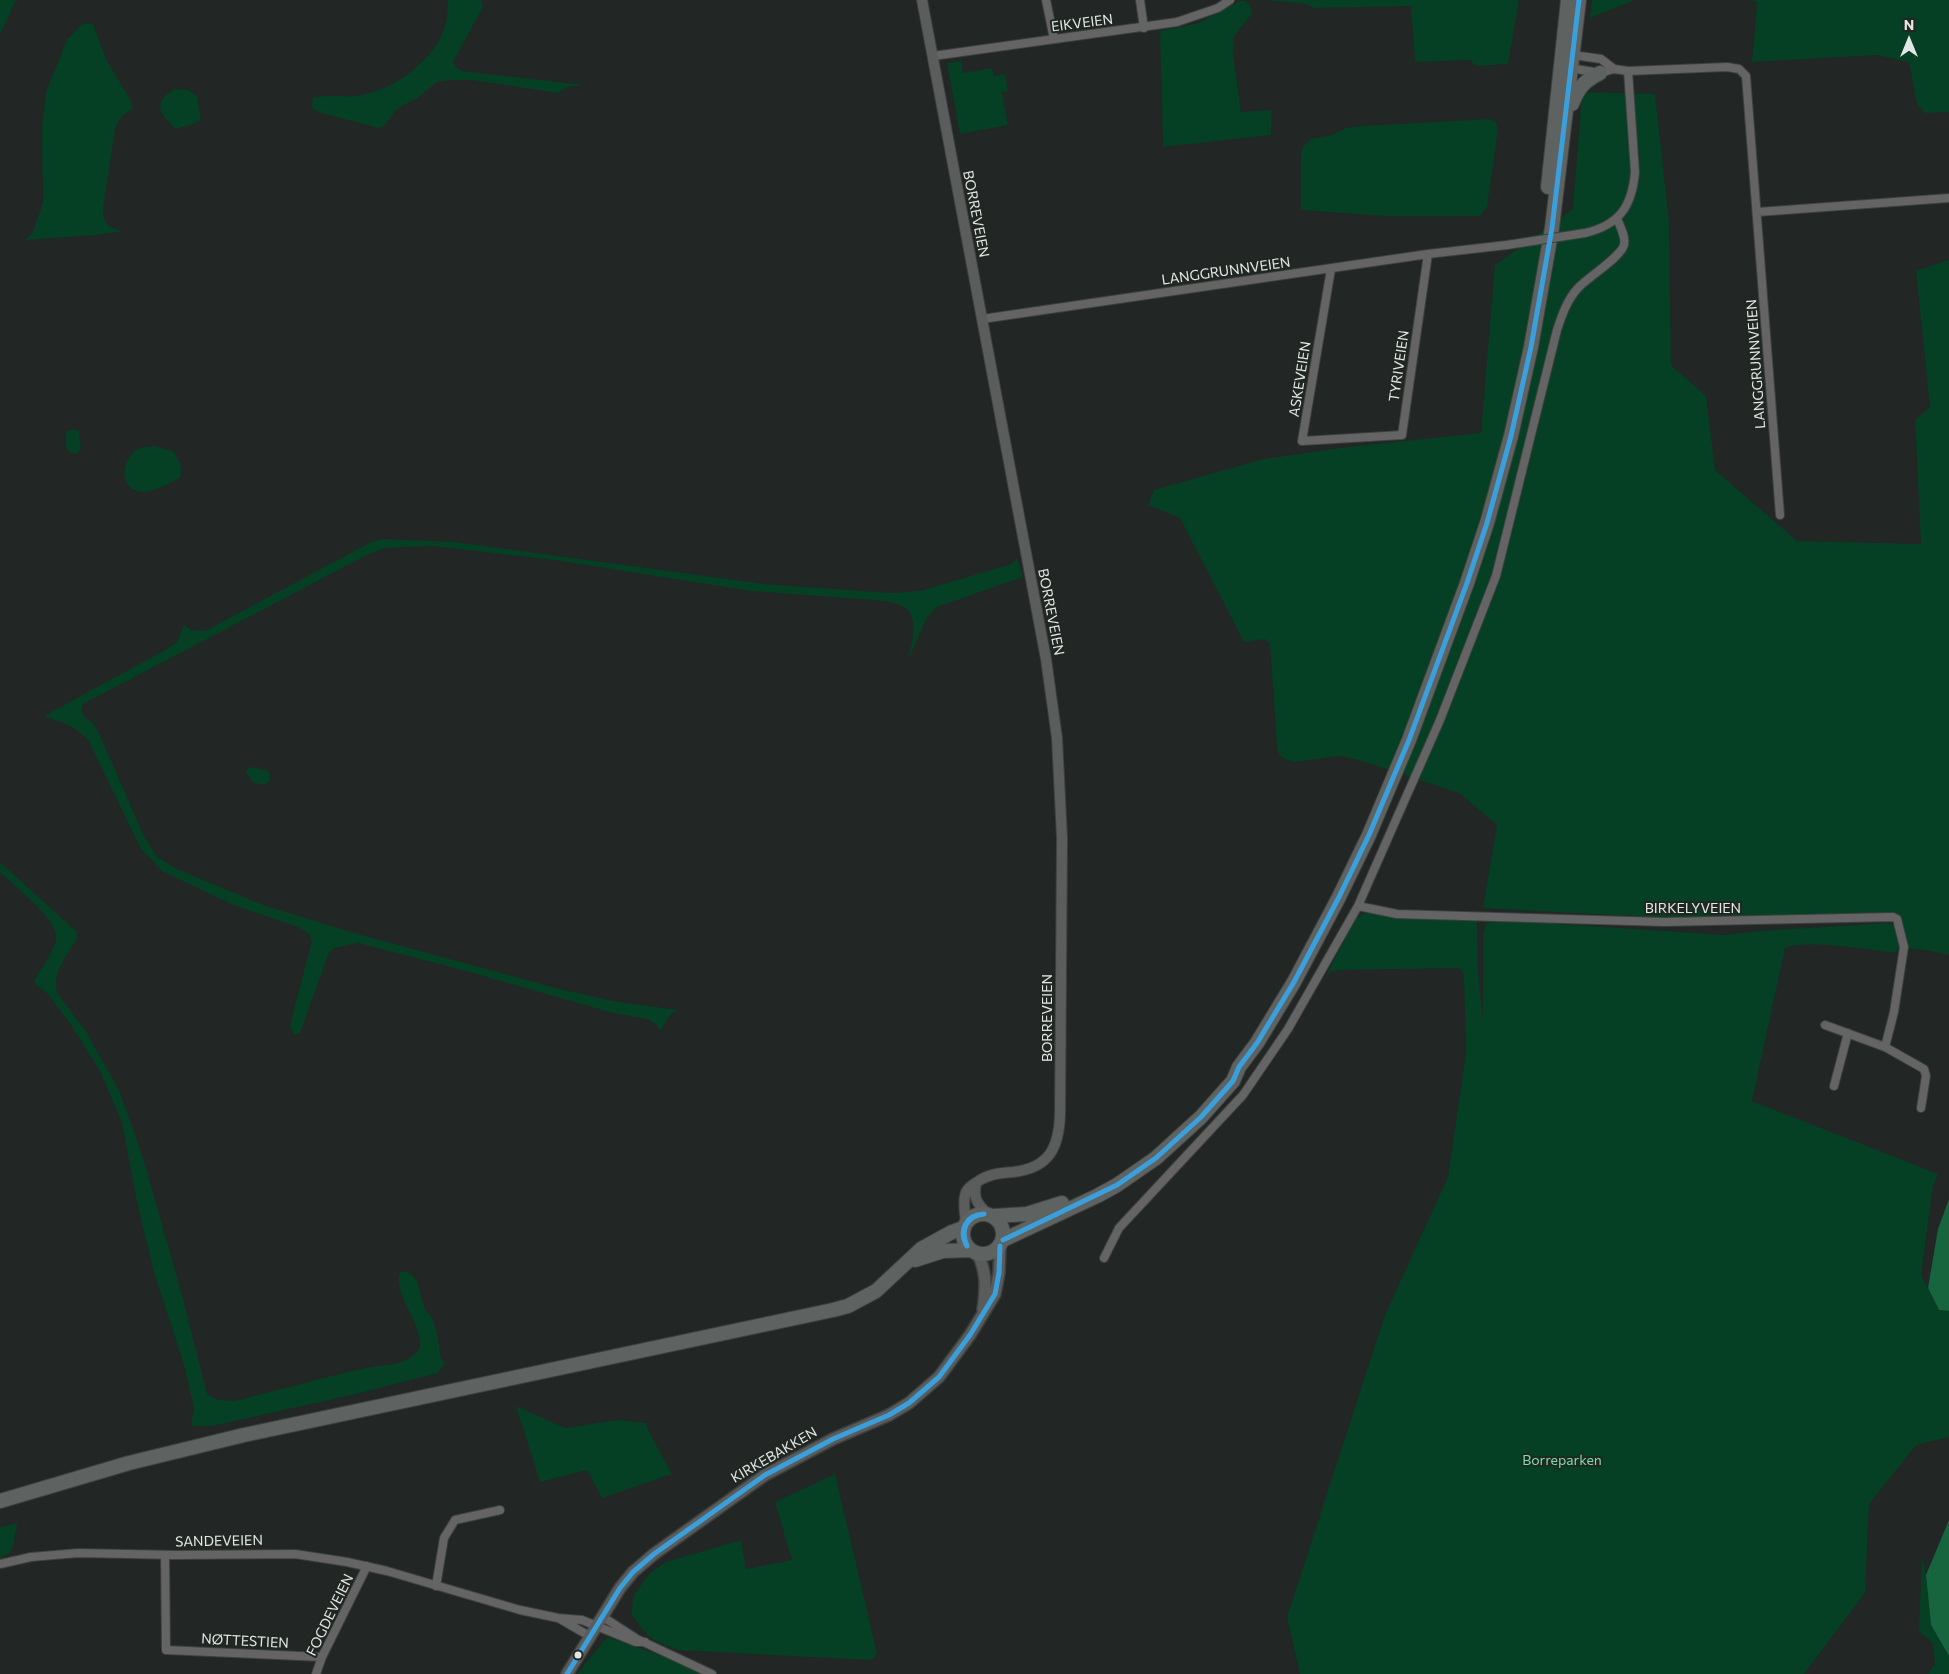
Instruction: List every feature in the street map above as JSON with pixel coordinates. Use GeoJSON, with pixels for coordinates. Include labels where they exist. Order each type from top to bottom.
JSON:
{"type":"FeatureCollection","features":[{"type":"Feature","properties":{"kind":"highway"},"geometry":{"type":"LineString","coordinates":[[908,1263],[943,1251],[990,1253],[1001,1243],[1097,1196],[1149,1164],[1201,1117],[1232,1081],[1239,1067],[1280,1006],[1326,922],[1369,835],[1409,740],[1467,583],[1498,486],[1529,356],[1552,228],[1566,119],[1568,0]]}},
{"type":"Feature","properties":{"kind":"highway"},"geometry":{"type":"LineString","coordinates":[[1542,278],[1544,229],[1568,61],[1579,0]]}},
{"type":"Feature","properties":{"kind":"highway"},"geometry":{"type":"LineString","coordinates":[[1566,119],[1580,86],[1600,73]]}},
{"type":"Feature","properties":{"kind":"highway"},"geometry":{"type":"LineString","coordinates":[[0,1501],[129,1463],[244,1435],[848,1306],[876,1291],[921,1249],[965,1226],[974,1215],[1039,1212],[1098,1187],[1125,1170],[1167,1138],[1239,1067]]}},
{"type":"Feature","properties":{"kind":"highway"},"geometry":{"type":"LineString","coordinates":[[991,1215],[1003,1228],[1001,1243]]}},
{"type":"Feature","properties":{"kind":"highway"},"geometry":{"type":"LineString","coordinates":[[965,1226],[964,1240],[974,1252]]}},
{"type":"Feature","properties":{"kind":"main road","name":"BORREVEIEN"},"geometry":{"type":"LineString","coordinates":[[922,0],[1051,694],[1057,738],[1062,838],[1060,1114],[1058,1139],[1050,1155],[1037,1166],[1022,1171],[988,1176],[976,1183]]}},
{"type":"Feature","properties":{"kind":"main road"},"geometry":{"type":"LineString","coordinates":[[976,1183],[974,1191],[977,1203],[991,1215]]}},
{"type":"Feature","properties":{"kind":"main road"},"geometry":{"type":"LineString","coordinates":[[965,1226],[965,1196],[969,1188],[976,1183]]}},
{"type":"Feature","properties":{"kind":"main road","name":"KIRKEBAKKEN"},"geometry":{"type":"LineString","coordinates":[[567,1674],[620,1588],[643,1562],[731,1498],[797,1456],[889,1415],[926,1390],[953,1359],[995,1294],[999,1273],[1001,1243]]}},
{"type":"Feature","properties":{"kind":"main road","name":"KIRKEBAKKEN"},"geometry":{"type":"LineString","coordinates":[[974,1252],[981,1260],[985,1279],[986,1293],[982,1316]]}},
{"type":"Feature","properties":{"kind":"street"},"geometry":{"type":"LineString","coordinates":[[1046,0],[1054,39]]}},
{"type":"Feature","properties":{"kind":"street"},"geometry":{"type":"LineString","coordinates":[[1140,0],[1144,28]]}},
{"type":"Feature","properties":{"kind":"street","name":"EIKVEIEN"},"geometry":{"type":"LineString","coordinates":[[933,56],[1144,28],[1197,17],[1218,8],[1230,0]]}},
{"type":"Feature","properties":{"kind":"street","name":"LANGGRUNNVEIEN"},"geometry":{"type":"LineString","coordinates":[[1568,61],[1601,59],[1614,69]]}},
{"type":"Feature","properties":{"kind":"street","name":"LANGGRUNNVEIEN"},"geometry":{"type":"LineString","coordinates":[[1568,61],[1600,73],[1614,69],[1628,71],[1727,67],[1739,69],[1746,76],[1780,515]]}},
{"type":"Feature","properties":{"kind":"street"},"geometry":{"type":"LineString","coordinates":[[1104,1258],[1119,1228],[1243,1095],[1288,1029],[1358,906],[1440,720],[1496,576],[1557,330],[1566,306],[1576,290],[1590,276],[1618,254],[1624,245],[1624,237],[1617,219],[1629,202],[1634,189],[1635,172],[1628,71]]}},
{"type":"Feature","properties":{"kind":"street"},"geometry":{"type":"LineString","coordinates":[[1758,212],[1949,198]]}},
{"type":"Feature","properties":{"kind":"street","name":"LANGGRUNNVEIEN"},"geometry":{"type":"LineString","coordinates":[[982,319],[1585,233],[1617,219]]}},
{"type":"Feature","properties":{"kind":"street","name":"TYRIVEIEN"},"geometry":{"type":"LineString","coordinates":[[1355,438],[1402,435],[1428,254]]}},
{"type":"Feature","properties":{"kind":"street","name":"ASKEVEIEN"},"geometry":{"type":"LineString","coordinates":[[1331,269],[1302,441],[1355,438]]}},
{"type":"Feature","properties":{"kind":"street","name":"BIRKELYVEIEN"},"geometry":{"type":"LineString","coordinates":[[1358,906],[1397,914],[1664,922],[1897,918],[1904,946],[1894,1012],[1885,1047]]}},
{"type":"Feature","properties":{"kind":"street"},"geometry":{"type":"LineString","coordinates":[[1825,1025],[1885,1047],[1924,1069],[1926,1076],[1921,1108]]}},
{"type":"Feature","properties":{"kind":"street"},"geometry":{"type":"LineString","coordinates":[[1834,1086],[1848,1033]]}},
{"type":"Feature","properties":{"kind":"street"},"geometry":{"type":"LineString","coordinates":[[436,1586],[444,1538],[455,1520],[500,1510]]}},
{"type":"Feature","properties":{"kind":"street","name":"SANDEVEIEN"},"geometry":{"type":"LineString","coordinates":[[0,1564],[32,1557],[78,1553],[165,1555],[294,1554],[367,1566],[520,1610],[558,1618],[600,1621],[712,1674]]}},
{"type":"Feature","properties":{"kind":"street","name":"NØTTESTIEN"},"geometry":{"type":"LineString","coordinates":[[165,1555],[166,1650],[322,1658]]}},
{"type":"Feature","properties":{"kind":"street","name":"FOGDEVEIEN"},"geometry":{"type":"LineString","coordinates":[[316,1674],[367,1566]]}},
{"type":"Feature","properties":{"kind":"street","name":"SANDEVEIEN"},"geometry":{"type":"LineString","coordinates":[[558,1618],[591,1637]]}},
{"type":"Feature","properties":{"kind":"green space"},"geometry":{"type":"Polygon","coordinates":[[[0,0],[16,0],[0,34],[0,0]]]}},
{"type":"Feature","properties":{"kind":"green space"},"geometry":{"type":"Polygon","coordinates":[[[448,0],[481,0],[483,7],[453,62],[462,71],[585,85],[567,87],[558,93],[472,80],[437,82],[416,99],[395,111],[384,126],[378,128],[318,112],[311,107],[313,98],[356,96],[374,92],[398,81],[409,73],[429,55],[437,44],[445,26],[448,0]]]}},
{"type":"Feature","properties":{"kind":"green space"},"geometry":{"type":"Polygon","coordinates":[[[1267,0],[1519,0],[1508,64],[1476,66],[1470,60],[1415,62],[1411,6],[1314,8],[1309,5],[1267,0]]]}},
{"type":"Feature","properties":{"kind":"green space"},"geometry":{"type":"Polygon","coordinates":[[[1592,0],[1635,0],[1590,18],[1592,0]]]}},
{"type":"Feature","properties":{"kind":"green space"},"geometry":{"type":"Polygon","coordinates":[[[1749,0],[1949,0],[1949,112],[1925,113],[1917,104],[1909,62],[1877,55],[1752,62],[1757,2],[1749,0]]]}},
{"type":"Feature","properties":{"kind":"green space"},"geometry":{"type":"Polygon","coordinates":[[[1240,1],[1245,1],[1250,6],[1252,14],[1234,36],[1233,54],[1241,112],[1272,110],[1271,135],[1163,147],[1160,31],[1199,23],[1240,1]]]}},
{"type":"Feature","properties":{"kind":"green space"},"geometry":{"type":"Polygon","coordinates":[[[93,24],[107,61],[131,101],[133,108],[121,117],[115,129],[103,209],[104,218],[110,227],[123,231],[96,235],[24,240],[32,234],[43,203],[42,126],[46,92],[67,40],[81,25],[93,24]]]}},
{"type":"Feature","properties":{"kind":"green space"},"geometry":{"type":"Polygon","coordinates":[[[961,61],[963,73],[992,68],[994,76],[1005,74],[1008,91],[1002,92],[1008,125],[960,134],[947,63],[961,61]]]}},
{"type":"Feature","properties":{"kind":"green space"},"geometry":{"type":"Polygon","coordinates":[[[175,89],[189,90],[197,96],[201,120],[176,129],[166,119],[160,109],[161,104],[167,94],[175,89]]]}},
{"type":"Feature","properties":{"kind":"green space","name":"Borreparken"},"geometry":{"type":"Polygon","coordinates":[[[1582,92],[1655,94],[1669,221],[1671,365],[1706,396],[1715,470],[1797,541],[1921,544],[1915,420],[1930,407],[1916,271],[1949,260],[1949,955],[1925,950],[1898,948],[1895,953],[1822,945],[1785,948],[1752,1101],[1938,1174],[1933,1186],[1921,1275],[1939,1310],[1949,1311],[1949,1437],[1916,1445],[1869,1504],[1865,1593],[1804,1674],[1300,1674],[1287,1617],[1385,1315],[1448,1177],[1466,1053],[1464,976],[1462,970],[1457,968],[1340,970],[1332,971],[1326,976],[1354,921],[1360,915],[1369,912],[1390,915],[1474,919],[1477,921],[1478,971],[1483,1022],[1483,935],[1486,924],[1497,920],[1724,935],[1887,923],[1899,931],[1899,919],[1651,917],[1483,908],[1497,825],[1459,793],[1362,761],[1340,756],[1295,762],[1284,759],[1278,753],[1277,746],[1270,644],[1265,639],[1244,642],[1180,518],[1148,505],[1154,490],[1264,459],[1348,447],[1481,433],[1495,265],[1573,209],[1582,92]]]}},
{"type":"Feature","properties":{"kind":"green space"},"geometry":{"type":"Polygon","coordinates":[[[1490,119],[1496,122],[1498,130],[1487,207],[1480,216],[1385,216],[1301,210],[1301,153],[1303,147],[1310,139],[1332,135],[1346,128],[1362,126],[1490,119]]]}},
{"type":"Feature","properties":{"kind":"green space"},"geometry":{"type":"Polygon","coordinates":[[[73,429],[79,431],[81,449],[76,454],[67,449],[65,442],[67,431],[73,429]]]}},
{"type":"Feature","properties":{"kind":"green space"},"geometry":{"type":"Polygon","coordinates":[[[155,446],[174,452],[181,468],[180,478],[152,491],[143,492],[135,490],[126,481],[124,475],[127,461],[138,449],[155,446]]]}},
{"type":"Feature","properties":{"kind":"green space"},"geometry":{"type":"Polygon","coordinates":[[[382,539],[455,542],[764,584],[890,593],[920,591],[1011,564],[1017,558],[1023,577],[937,607],[927,617],[909,659],[913,638],[911,616],[908,610],[902,606],[886,601],[751,591],[554,560],[432,546],[386,548],[367,555],[83,704],[81,711],[94,724],[144,836],[157,857],[177,869],[263,905],[358,934],[560,989],[613,1001],[678,1010],[671,1014],[660,1031],[656,1024],[647,1019],[613,1013],[358,943],[334,948],[329,953],[300,1033],[294,1035],[290,1027],[312,941],[308,933],[298,927],[233,905],[162,871],[141,849],[89,742],[80,732],[44,716],[167,649],[177,642],[184,625],[191,630],[205,631],[371,542],[382,539]]]}},
{"type":"Feature","properties":{"kind":"green space"},"geometry":{"type":"Polygon","coordinates":[[[253,767],[267,771],[270,774],[269,782],[264,785],[252,782],[246,772],[248,768],[253,767]]]}},
{"type":"Feature","properties":{"kind":"green space"},"geometry":{"type":"Polygon","coordinates":[[[0,862],[77,932],[77,939],[61,965],[57,976],[56,988],[58,994],[87,1033],[120,1092],[144,1161],[182,1295],[207,1394],[218,1400],[235,1401],[370,1367],[396,1363],[411,1357],[420,1347],[419,1335],[400,1289],[400,1272],[411,1274],[415,1278],[420,1289],[424,1307],[435,1324],[441,1359],[445,1362],[438,1373],[356,1394],[212,1426],[191,1426],[194,1408],[184,1365],[154,1273],[137,1202],[122,1123],[100,1071],[71,1025],[48,994],[37,986],[34,981],[52,950],[56,939],[55,931],[43,913],[0,872],[0,862]]]}},
{"type":"Feature","properties":{"kind":"green space"},"geometry":{"type":"Polygon","coordinates":[[[516,1406],[565,1428],[618,1420],[646,1423],[672,1474],[602,1498],[587,1470],[540,1482],[516,1406]]]}},
{"type":"Feature","properties":{"kind":"green space"},"geometry":{"type":"Polygon","coordinates":[[[835,1474],[877,1653],[874,1658],[869,1660],[678,1650],[655,1640],[645,1633],[631,1613],[634,1595],[648,1575],[666,1562],[741,1540],[746,1569],[792,1560],[775,1502],[835,1474]]]}},
{"type":"Feature","properties":{"kind":"green space"},"geometry":{"type":"Polygon","coordinates":[[[18,1523],[13,1548],[0,1558],[0,1527],[18,1523]]]}},
{"type":"Feature","properties":{"kind":"green space"},"geometry":{"type":"Polygon","coordinates":[[[1922,1557],[1926,1575],[1931,1625],[1949,1656],[1949,1674],[1928,1674],[1935,1664],[1933,1644],[1919,1631],[1922,1557]]]}},
{"type":"Feature","properties":{"kind":"green space"},"geometry":{"type":"Polygon","coordinates":[[[607,1637],[674,1660],[705,1674],[577,1674],[607,1637]]]}},
{"type":"Feature","properties":{"kind":"shaded area"},"geometry":{"type":"Polygon","coordinates":[[[1949,1199],[1949,1311],[1939,1310],[1928,1288],[1938,1229],[1949,1199]]]}},
{"type":"Feature","properties":{"kind":"shaded area"},"geometry":{"type":"Polygon","coordinates":[[[1949,1520],[1949,1656],[1931,1625],[1926,1575],[1949,1520]]]}},
{"type":"Feature","properties":{"kind":"transit line"},"geometry":{"type":"LineString","coordinates":[[1003,1240],[1117,1185],[1156,1158],[1201,1117],[1233,1081],[1239,1067],[1257,1043],[1294,982],[1369,835],[1409,740],[1467,583],[1487,523],[1511,436],[1531,347],[1552,228],[1579,0]]}},
{"type":"Feature","properties":{"kind":"transit line"},"geometry":{"type":"LineString","coordinates":[[967,1246],[963,1234],[965,1224],[972,1217],[984,1214]]}},
{"type":"Feature","properties":{"kind":"transit line"},"geometry":{"type":"LineString","coordinates":[[967,1246],[964,1235],[966,1225],[973,1218],[984,1214]]}},
{"type":"Feature","properties":{"kind":"transit line"},"geometry":{"type":"LineString","coordinates":[[567,1674],[620,1588],[633,1572],[654,1554],[765,1475],[833,1439],[889,1415],[909,1403],[939,1377],[970,1335],[995,1294],[999,1273],[1000,1246]]}}]}
